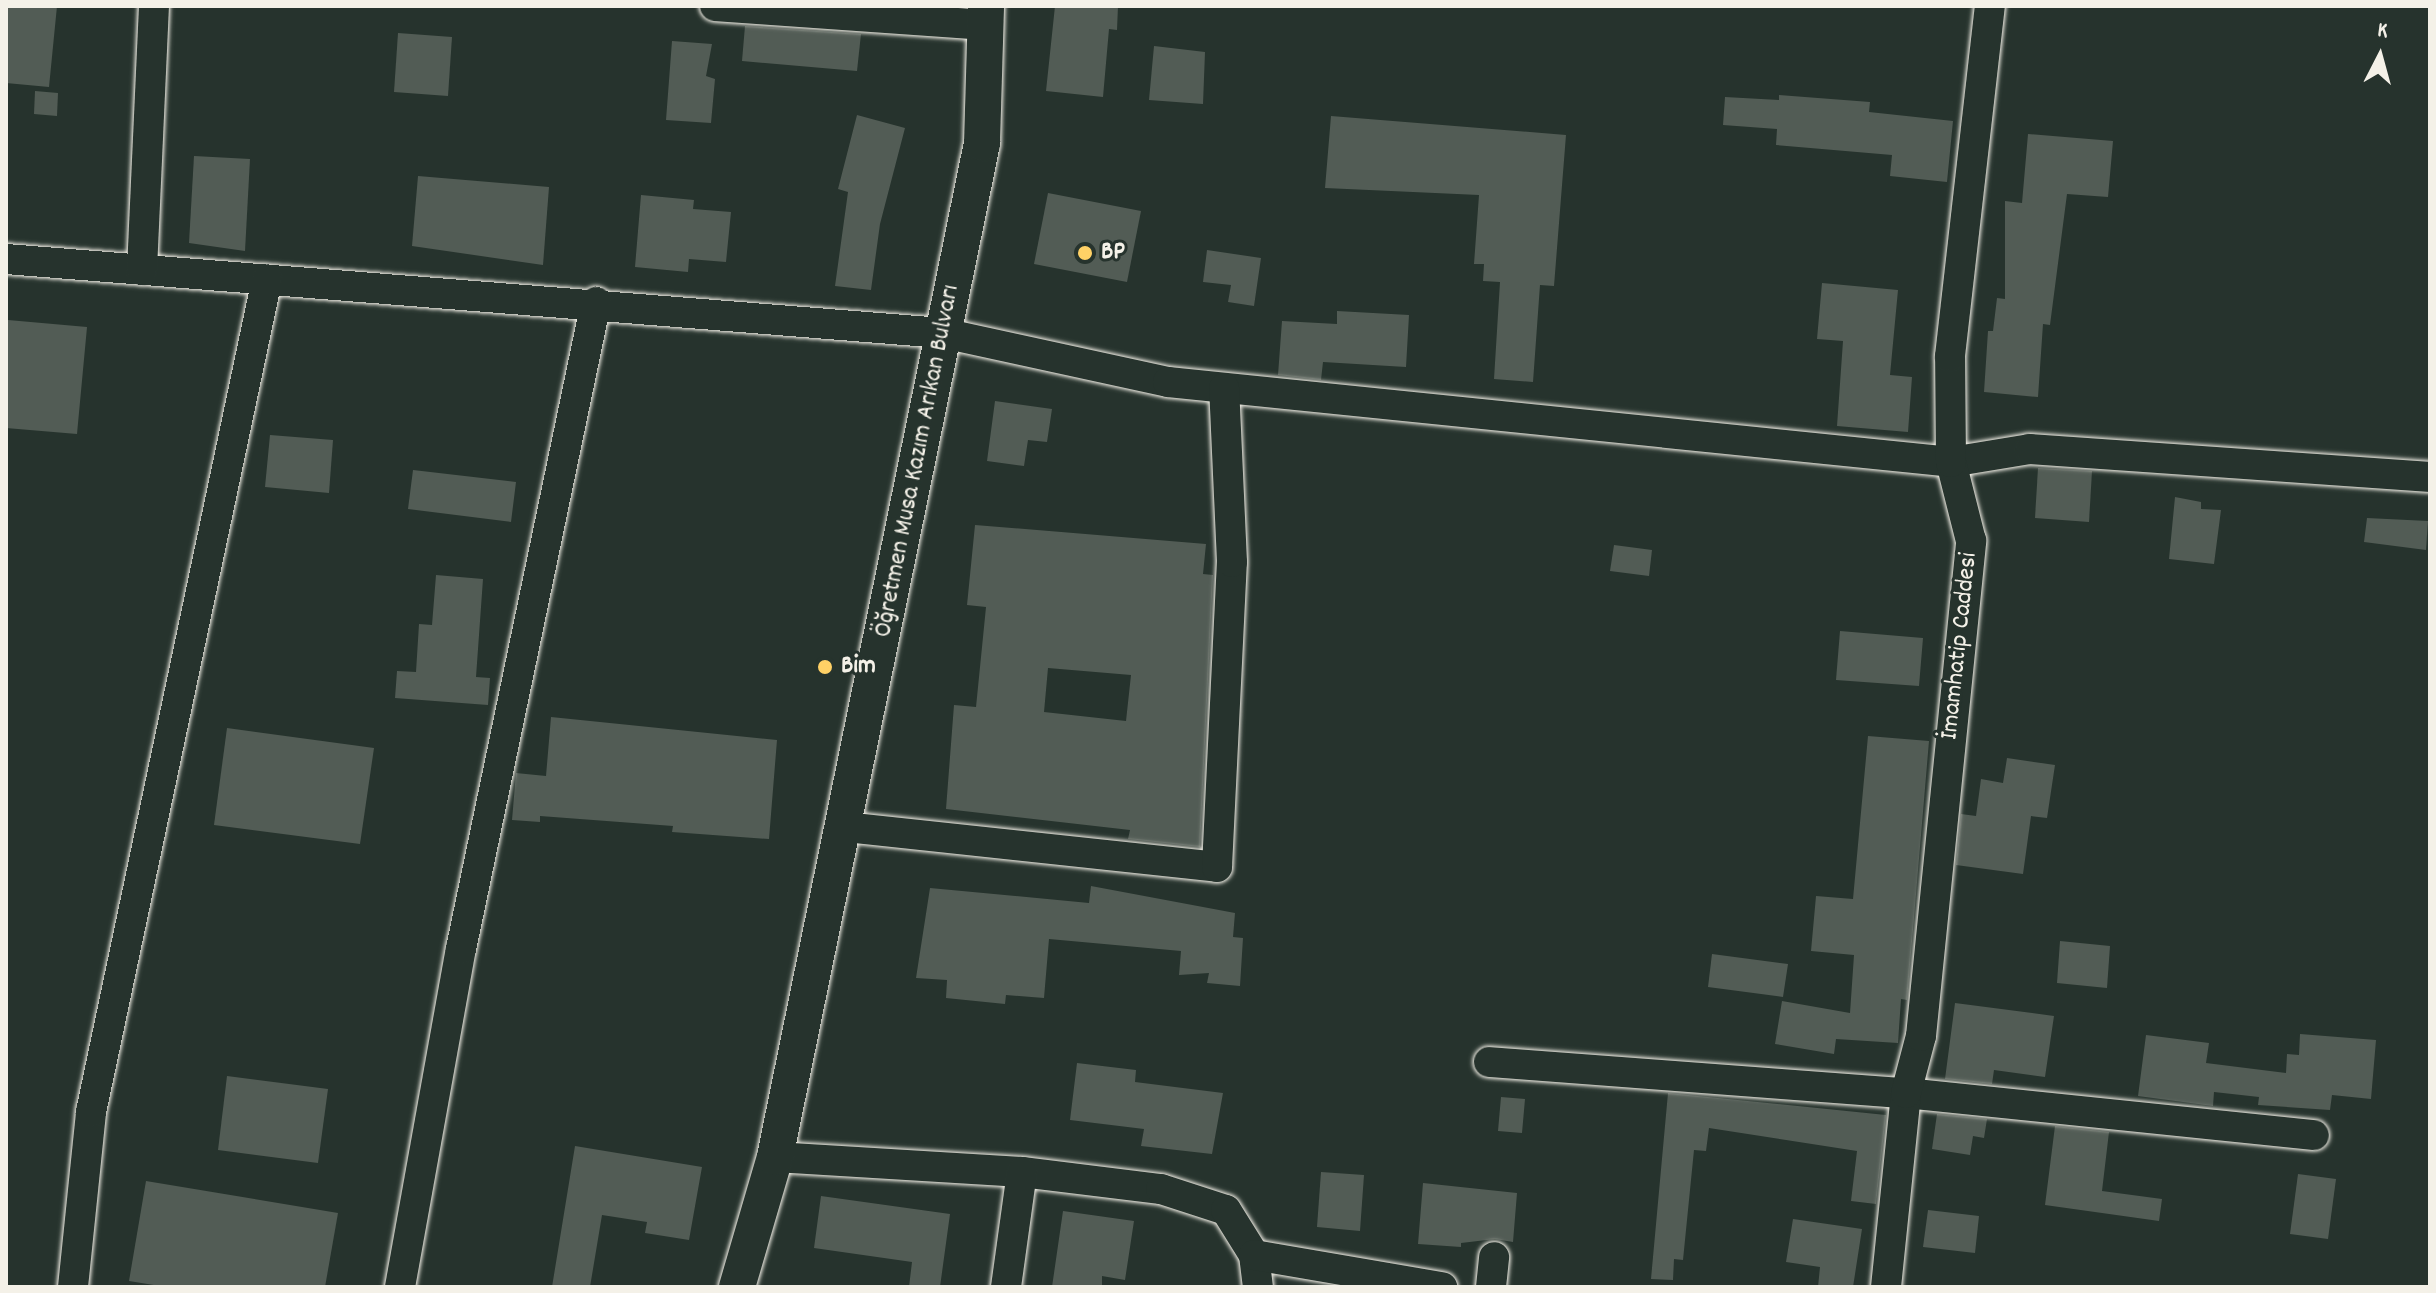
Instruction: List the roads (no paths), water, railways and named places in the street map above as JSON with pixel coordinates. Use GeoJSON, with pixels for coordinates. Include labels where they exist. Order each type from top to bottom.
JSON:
{"type":"FeatureCollection","features":[{"type":"Feature","properties":{"kind":"street"},"geometry":{"type":"LineString","coordinates":[[142,270],[154,6]]}},
{"type":"Feature","properties":{"kind":"street"},"geometry":{"type":"LineString","coordinates":[[715,6],[986,16]]}},
{"type":"Feature","properties":{"kind":"street","name":"İmamhatip Caddesi"},"geometry":{"type":"LineString","coordinates":[[1886,1287],[1906,1093],[1921,1036],[1971,541],[1951,462],[1950,356],[1990,6]]}},
{"type":"Feature","properties":{"kind":"street","name":"Öğretmen Musa Kazım Arıkan Bulvarı"},"geometry":{"type":"LineString","coordinates":[[737,1287],[775,1157],[845,827],[982,143],[986,16]]}},
{"type":"Feature","properties":{"kind":"street"},"geometry":{"type":"LineString","coordinates":[[6,259],[596,302],[943,333],[1168,382],[1951,462],[2030,449],[2430,477]]}},
{"type":"Feature","properties":{"kind":"street"},"geometry":{"type":"LineString","coordinates":[[73,1287],[91,1112],[267,279]]}},
{"type":"Feature","properties":{"kind":"street"},"geometry":{"type":"LineString","coordinates":[[400,1287],[461,949],[596,302]]}},
{"type":"Feature","properties":{"kind":"street"},"geometry":{"type":"LineString","coordinates":[[845,827],[1217,867],[1232,562],[1224,388]]}},
{"type":"Feature","properties":{"kind":"street"},"geometry":{"type":"LineString","coordinates":[[1489,1062],[1906,1093],[2314,1135]]}},
{"type":"Feature","properties":{"kind":"street"},"geometry":{"type":"LineString","coordinates":[[775,1157],[1022,1172],[1161,1189],[1226,1210],[1254,1255],[1258,1287]]}},
{"type":"Feature","properties":{"kind":"street"},"geometry":{"type":"LineString","coordinates":[[1006,1287],[1022,1172]]}},
{"type":"Feature","properties":{"kind":"street"},"geometry":{"type":"LineString","coordinates":[[1254,1255],[1442,1287]]}},
{"type":"Feature","properties":{"kind":"place","name":"BP"},"geometry":{"type":"Point","coordinates":[1085,253]}},
{"type":"Feature","properties":{"kind":"place","name":"Bim"},"geometry":{"type":"Point","coordinates":[825,667]}}]}
